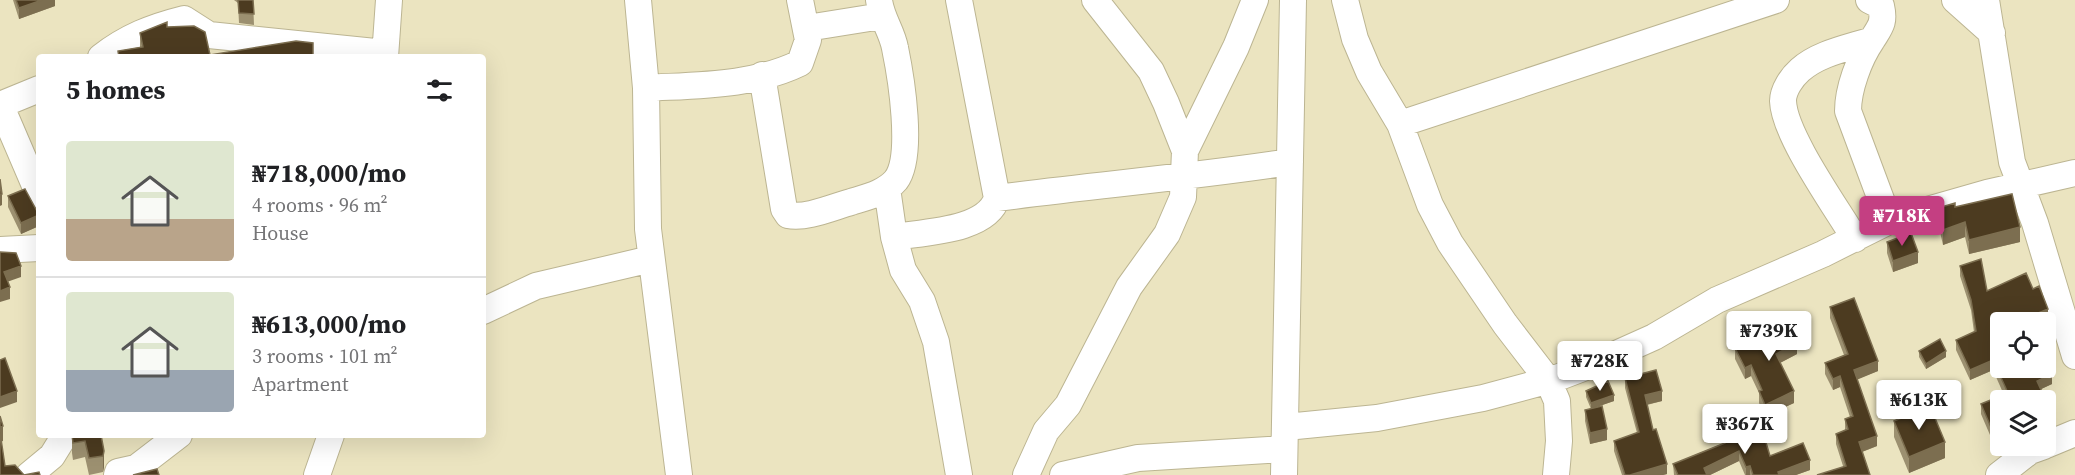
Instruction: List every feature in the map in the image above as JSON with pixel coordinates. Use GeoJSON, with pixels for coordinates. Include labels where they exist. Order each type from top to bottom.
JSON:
{"type":"FeatureCollection","features":[{"type":"Feature","properties":{"kind":"street"},"geometry":{"type":"LineString","coordinates":[[385,54],[389,0]]}},
{"type":"Feature","properties":{"kind":"street"},"geometry":{"type":"LineString","coordinates":[[638,0],[646,88],[648,229],[678,475]]}},
{"type":"Feature","properties":{"kind":"street"},"geometry":{"type":"LineString","coordinates":[[646,88],[731,83],[800,63],[807,47],[807,28],[800,0]]}},
{"type":"Feature","properties":{"kind":"street"},"geometry":{"type":"LineString","coordinates":[[894,237],[951,228],[982,219],[994,209],[997,198],[959,0]]}},
{"type":"Feature","properties":{"kind":"street"},"geometry":{"type":"LineString","coordinates":[[1026,475],[1046,431],[1068,405],[1129,287],[1167,234],[1183,197],[1185,151],[1151,71],[1095,0]]}},
{"type":"Feature","properties":{"kind":"street"},"geometry":{"type":"LineString","coordinates":[[1185,151],[1236,47],[1255,0]]}},
{"type":"Feature","properties":{"kind":"street"},"geometry":{"type":"LineString","coordinates":[[1284,475],[1293,0]]}},
{"type":"Feature","properties":{"kind":"street"},"geometry":{"type":"LineString","coordinates":[[1345,0],[1355,39],[1369,72],[1400,124],[1430,204],[1450,243],[1505,324],[1548,380],[1557,401],[1560,441],[1556,475]]}},
{"type":"Feature","properties":{"kind":"street"},"geometry":{"type":"LineString","coordinates":[[1400,124],[1765,6],[1776,0]]}},
{"type":"Feature","properties":{"kind":"street"},"geometry":{"type":"LineString","coordinates":[[1869,0],[1881,6],[1884,18],[1881,31],[1872,40],[1848,96],[1848,111],[1889,221]]}},
{"type":"Feature","properties":{"kind":"street"},"geometry":{"type":"LineString","coordinates":[[1955,0],[1992,33]]}},
{"type":"Feature","properties":{"kind":"street"},"geometry":{"type":"LineString","coordinates":[[1986,0],[2008,140],[2019,186],[2034,223],[2075,356]]}},
{"type":"Feature","properties":{"kind":"street"},"geometry":{"type":"LineString","coordinates":[[762,75],[784,209],[788,215],[795,217],[825,209],[887,188],[897,178],[905,158],[895,47],[880,8],[807,28]]}},
{"type":"Feature","properties":{"kind":"street"},"geometry":{"type":"LineString","coordinates":[[105,54],[118,44],[148,28],[184,19],[209,35],[376,54]]}},
{"type":"Feature","properties":{"kind":"street"},"geometry":{"type":"LineString","coordinates":[[1855,238],[1792,132],[1783,101],[1785,89],[1800,70],[1818,58],[1872,40]]}},
{"type":"Feature","properties":{"kind":"street"},"geometry":{"type":"LineString","coordinates":[[36,90],[0,105],[36,188]]}},
{"type":"Feature","properties":{"kind":"street"},"geometry":{"type":"LineString","coordinates":[[997,198],[1081,187],[1185,178],[1290,162]]}},
{"type":"Feature","properties":{"kind":"street"},"geometry":{"type":"LineString","coordinates":[[1063,475],[1138,458],[1285,438],[1483,398],[1548,380],[1596,363],[1653,337],[1717,300],[1889,221],[2075,173]]}},
{"type":"Feature","properties":{"kind":"street"},"geometry":{"type":"LineString","coordinates":[[887,188],[894,237],[903,270],[922,301],[936,342],[959,475]]}},
{"type":"Feature","properties":{"kind":"street"},"geometry":{"type":"LineString","coordinates":[[0,250],[36,248]]}},
{"type":"Feature","properties":{"kind":"street"},"geometry":{"type":"LineString","coordinates":[[486,310],[536,286],[651,259]]}},
{"type":"Feature","properties":{"kind":"street"},"geometry":{"type":"LineString","coordinates":[[2056,441],[2075,433]]}},
{"type":"Feature","properties":{"kind":"street"},"geometry":{"type":"LineString","coordinates":[[29,475],[52,456],[63,438]]}},
{"type":"Feature","properties":{"kind":"street"},"geometry":{"type":"LineString","coordinates":[[117,475],[118,472],[136,468],[175,438]]}},
{"type":"Feature","properties":{"kind":"street"},"geometry":{"type":"LineString","coordinates":[[317,475],[330,438]]}},
{"type":"Feature","properties":{"kind":"street"},"geometry":{"type":"LineString","coordinates":[[1999,475],[2024,456]]}},
{"type":"Feature","properties":{"kind":"building"},"geometry":{"type":"Polygon","coordinates":[[[16,0],[42,0],[19,8],[16,0]]]}},
{"type":"Feature","properties":{"kind":"building"},"geometry":{"type":"Polygon","coordinates":[[[238,0],[253,0],[254,14],[239,13],[238,0]]]}},
{"type":"Feature","properties":{"kind":"building"},"geometry":{"type":"Polygon","coordinates":[[[167,22],[167,27],[194,26],[205,32],[210,54],[118,54],[118,51],[143,47],[140,33],[167,22]]]}},
{"type":"Feature","properties":{"kind":"building"},"geometry":{"type":"Polygon","coordinates":[[[296,41],[313,43],[313,54],[216,54],[296,41]]]}},
{"type":"Feature","properties":{"kind":"building"},"geometry":{"type":"Polygon","coordinates":[[[25,189],[36,209],[36,216],[21,223],[8,196],[25,189]]]}},
{"type":"Feature","properties":{"kind":"building"},"geometry":{"type":"Polygon","coordinates":[[[2012,194],[2020,227],[1969,240],[1965,222],[1943,230],[1938,208],[1955,203],[1955,207],[2012,194]]]}},
{"type":"Feature","properties":{"kind":"building"},"geometry":{"type":"Polygon","coordinates":[[[1911,233],[1918,252],[1893,261],[1887,242],[1911,233]]]}},
{"type":"Feature","properties":{"kind":"building"},"geometry":{"type":"Polygon","coordinates":[[[0,252],[16,253],[21,266],[4,272],[10,287],[0,291],[0,252]]]}},
{"type":"Feature","properties":{"kind":"building"},"geometry":{"type":"Polygon","coordinates":[[[1981,259],[1987,291],[2026,273],[2033,289],[2039,286],[2048,309],[2041,312],[1990,312],[1990,361],[1970,370],[1956,340],[1976,331],[1971,300],[1960,266],[1981,259]]]}},
{"type":"Feature","properties":{"kind":"building"},"geometry":{"type":"Polygon","coordinates":[[[1854,298],[1878,361],[1854,370],[1877,436],[1859,442],[1870,475],[1817,475],[1846,466],[1836,434],[1848,429],[1845,419],[1853,416],[1840,376],[1833,379],[1825,363],[1848,354],[1830,307],[1854,298]]]}},
{"type":"Feature","properties":{"kind":"building"},"geometry":{"type":"Polygon","coordinates":[[[1787,323],[1797,343],[1776,354],[1794,391],[1765,405],[1759,391],[1762,390],[1751,365],[1745,368],[1735,348],[1787,323]]]}},
{"type":"Feature","properties":{"kind":"building"},"geometry":{"type":"Polygon","coordinates":[[[1940,339],[1946,351],[1926,364],[1919,351],[1940,339]]]}},
{"type":"Feature","properties":{"kind":"building"},"geometry":{"type":"Polygon","coordinates":[[[5,358],[17,391],[0,397],[0,360],[5,358]]]}},
{"type":"Feature","properties":{"kind":"building"},"geometry":{"type":"Polygon","coordinates":[[[1656,370],[1662,391],[1645,395],[1653,430],[1656,429],[1667,464],[1625,475],[1614,441],[1639,432],[1625,378],[1656,370]]]}},
{"type":"Feature","properties":{"kind":"building"},"geometry":{"type":"Polygon","coordinates":[[[2001,378],[2043,378],[2037,381],[2041,390],[2007,390],[2001,378]]]}},
{"type":"Feature","properties":{"kind":"building"},"geometry":{"type":"Polygon","coordinates":[[[1608,381],[1614,395],[1591,403],[1586,391],[1608,381]]]}},
{"type":"Feature","properties":{"kind":"building"},"geometry":{"type":"Polygon","coordinates":[[[1990,400],[1990,425],[1981,404],[1990,400]]]}},
{"type":"Feature","properties":{"kind":"building"},"geometry":{"type":"Polygon","coordinates":[[[1602,406],[1607,429],[1590,433],[1585,410],[1602,406]]]}},
{"type":"Feature","properties":{"kind":"building"},"geometry":{"type":"Polygon","coordinates":[[[1930,406],[1945,442],[1909,457],[1894,421],[1930,406]]]}},
{"type":"Feature","properties":{"kind":"building"},"geometry":{"type":"Polygon","coordinates":[[[1756,425],[1759,430],[1762,429],[1770,456],[1803,443],[1810,460],[1778,472],[1779,475],[1753,475],[1750,466],[1746,467],[1739,451],[1704,468],[1707,475],[1678,475],[1673,464],[1725,443],[1724,439],[1756,425]]]}},
{"type":"Feature","properties":{"kind":"building"},"geometry":{"type":"Polygon","coordinates":[[[0,432],[5,466],[15,465],[24,475],[0,475],[0,432]]]}},
{"type":"Feature","properties":{"kind":"building"},"geometry":{"type":"Polygon","coordinates":[[[72,438],[102,438],[103,456],[89,458],[85,441],[73,443],[72,438]]]}},
{"type":"Feature","properties":{"kind":"building"},"geometry":{"type":"Polygon","coordinates":[[[157,469],[159,475],[133,475],[157,469]]]}},
{"type":"Feature","properties":{"kind":"building"},"geometry":{"type":"Polygon","coordinates":[[[39,472],[40,475],[24,475],[39,472]]]}}]}
